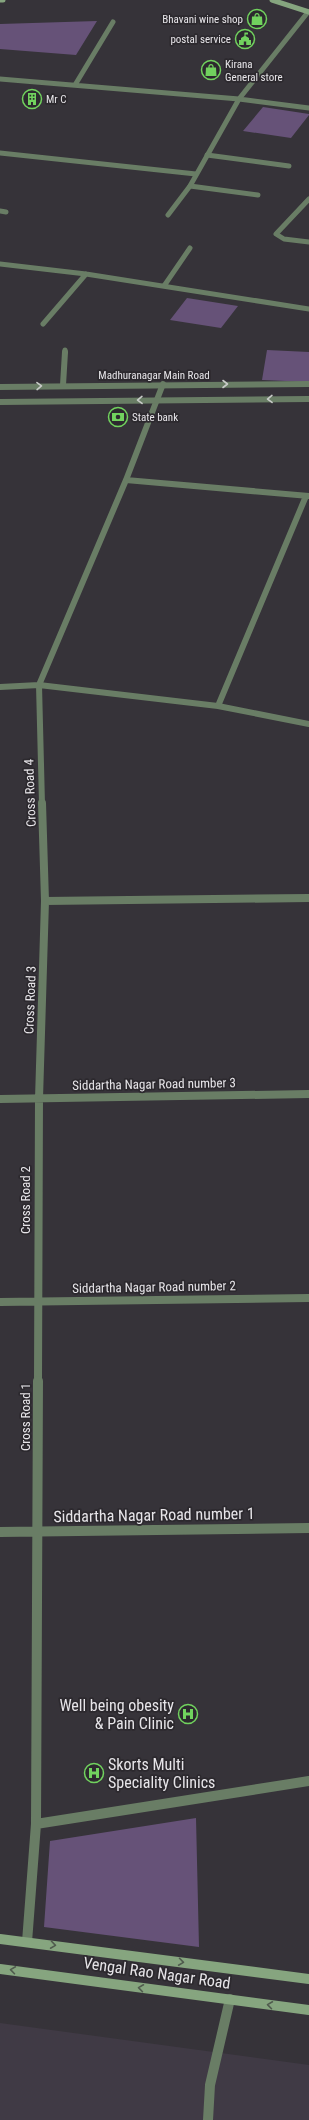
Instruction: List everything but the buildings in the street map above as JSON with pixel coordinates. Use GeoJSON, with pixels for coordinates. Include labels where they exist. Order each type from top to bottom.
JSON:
{"type":"FeatureCollection","features":[{"type":"Feature","properties":{"kind":"main road"},"geometry":{"type":"LineString","coordinates":[[272,0],[309,12]]}},
{"type":"Feature","properties":{"kind":"main road","name":"Vengal Rao Nagar Road"},"geometry":{"type":"LineString","coordinates":[[0,1939],[309,1979]]}},
{"type":"Feature","properties":{"kind":"main road","name":"Vengal Rao Nagar Road"},"geometry":{"type":"LineString","coordinates":[[0,1969],[309,2010]]}},
{"type":"Feature","properties":{"kind":"street"},"geometry":{"type":"LineString","coordinates":[[168,215],[190,186],[239,99],[309,12]]}},
{"type":"Feature","properties":{"kind":"street"},"geometry":{"type":"LineString","coordinates":[[75,85],[113,22]]}},
{"type":"Feature","properties":{"kind":"street"},"geometry":{"type":"LineString","coordinates":[[0,80],[239,99],[309,108]]}},
{"type":"Feature","properties":{"kind":"street"},"geometry":{"type":"LineString","coordinates":[[0,153],[196,174]]}},
{"type":"Feature","properties":{"kind":"street"},"geometry":{"type":"LineString","coordinates":[[207,155],[289,166]]}},
{"type":"Feature","properties":{"kind":"street"},"geometry":{"type":"LineString","coordinates":[[190,186],[258,195]]}},
{"type":"Feature","properties":{"kind":"street"},"geometry":{"type":"LineString","coordinates":[[309,199],[276,234],[284,239],[309,242]]}},
{"type":"Feature","properties":{"kind":"street"},"geometry":{"type":"LineString","coordinates":[[0,211],[6,212]]}},
{"type":"Feature","properties":{"kind":"street"},"geometry":{"type":"LineString","coordinates":[[164,286],[190,248]]}},
{"type":"Feature","properties":{"kind":"street"},"geometry":{"type":"LineString","coordinates":[[0,264],[86,274],[309,308]]}},
{"type":"Feature","properties":{"kind":"street"},"geometry":{"type":"LineString","coordinates":[[43,324],[86,274]]}},
{"type":"Feature","properties":{"kind":"street"},"geometry":{"type":"LineString","coordinates":[[63,385],[65,350]]}},
{"type":"Feature","properties":{"kind":"street"},"geometry":{"type":"LineString","coordinates":[[39,685],[126,480],[163,384]]}},
{"type":"Feature","properties":{"kind":"street","name":"Madhuranagar Main Road"},"geometry":{"type":"LineString","coordinates":[[0,387],[163,384],[309,384]]}},
{"type":"Feature","properties":{"kind":"street","name":"Madhuranagar Main Road"},"geometry":{"type":"LineString","coordinates":[[0,402],[309,398]]}},
{"type":"Feature","properties":{"kind":"street"},"geometry":{"type":"LineString","coordinates":[[126,480],[307,496],[218,706]]}},
{"type":"Feature","properties":{"kind":"street"},"geometry":{"type":"LineString","coordinates":[[0,687],[39,685],[218,706],[309,724]]}},
{"type":"Feature","properties":{"kind":"street","name":"Cross Road 4"},"geometry":{"type":"LineString","coordinates":[[39,685],[45,901]]}},
{"type":"Feature","properties":{"kind":"street"},"geometry":{"type":"LineString","coordinates":[[45,901],[309,898]]}},
{"type":"Feature","properties":{"kind":"street","name":"Cross Road 3"},"geometry":{"type":"LineString","coordinates":[[39,1099],[45,901]]}},
{"type":"Feature","properties":{"kind":"street","name":"Siddartha Nagar Road number 3"},"geometry":{"type":"LineString","coordinates":[[0,1099],[309,1094]]}},
{"type":"Feature","properties":{"kind":"street","name":"Cross Road 2"},"geometry":{"type":"LineString","coordinates":[[38,1302],[39,1099]]}},
{"type":"Feature","properties":{"kind":"street","name":"Siddartha Nagar Road number 2"},"geometry":{"type":"LineString","coordinates":[[0,1302],[309,1298]]}},
{"type":"Feature","properties":{"kind":"street","name":"Cross Road 1"},"geometry":{"type":"LineString","coordinates":[[27,1942],[36,1824],[38,1302]]}},
{"type":"Feature","properties":{"kind":"street","name":"Siddartha Nagar Road number 1"},"geometry":{"type":"LineString","coordinates":[[0,1532],[309,1528]]}},
{"type":"Feature","properties":{"kind":"street"},"geometry":{"type":"LineString","coordinates":[[36,1824],[309,1781]]}},
{"type":"Feature","properties":{"kind":"street"},"geometry":{"type":"LineString","coordinates":[[208,2120],[210,2085],[230,1999]]}},
{"type":"Feature","properties":{"kind":"shaded area"},"geometry":{"type":"Polygon","coordinates":[[[97,21],[76,55],[0,49],[0,24],[97,21]]]}},
{"type":"Feature","properties":{"kind":"shaded area"},"geometry":{"type":"Polygon","coordinates":[[[263,107],[309,115],[291,138],[243,131],[263,107]]]}},
{"type":"Feature","properties":{"kind":"shaded area"},"geometry":{"type":"Polygon","coordinates":[[[187,298],[238,306],[221,328],[170,320],[187,298]]]}},
{"type":"Feature","properties":{"kind":"shaded area"},"geometry":{"type":"Polygon","coordinates":[[[267,350],[309,352],[309,382],[262,380],[267,350]]]}},
{"type":"Feature","properties":{"kind":"shaded area"},"geometry":{"type":"Polygon","coordinates":[[[196,1818],[199,1947],[44,1927],[50,1841],[196,1818]]]}},
{"type":"Feature","properties":{"kind":"shaded area"},"geometry":{"type":"Polygon","coordinates":[[[0,2023],[309,2065],[309,2120],[0,2120],[0,2023]]]}},
{"type":"Feature","properties":{"kind":"place","name":"Bhavani wine shop"},"geometry":{"type":"Point","coordinates":[257,19]}},
{"type":"Feature","properties":{"kind":"place","name":"postal service"},"geometry":{"type":"Point","coordinates":[245,39]}},
{"type":"Feature","properties":{"kind":"place","name":"Kirana General store"},"geometry":{"type":"Point","coordinates":[211,70]}},
{"type":"Feature","properties":{"kind":"place","name":"Mr C"},"geometry":{"type":"Point","coordinates":[32,99]}},
{"type":"Feature","properties":{"kind":"place","name":"State bank"},"geometry":{"type":"Point","coordinates":[118,417]}},
{"type":"Feature","properties":{"kind":"place","name":"Well being obesity & Pain Clinic"},"geometry":{"type":"Point","coordinates":[188,1714]}},
{"type":"Feature","properties":{"kind":"place","name":"Skorts Multi Speciality Clinics"},"geometry":{"type":"Point","coordinates":[94,1773]}}]}
